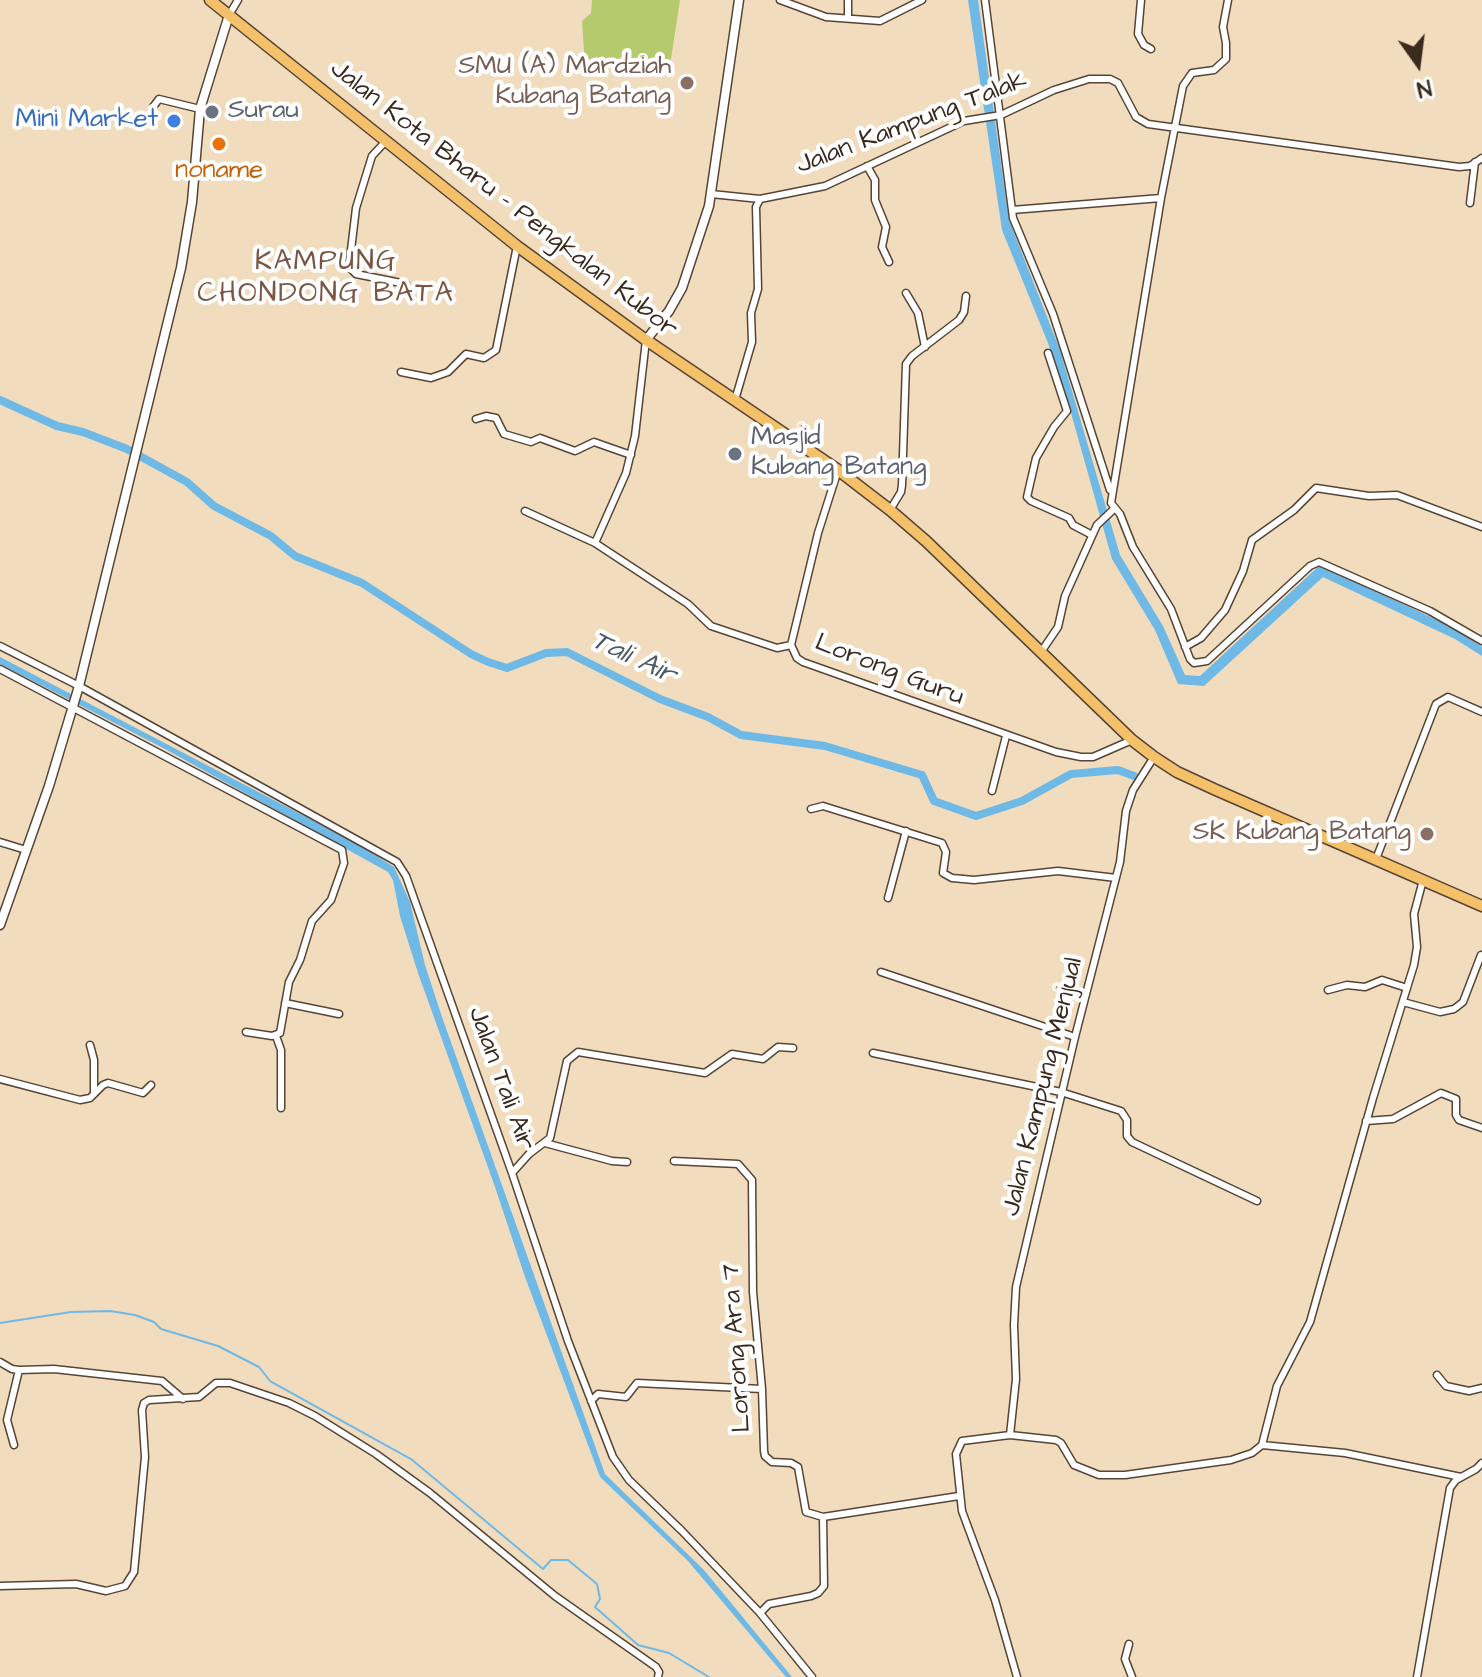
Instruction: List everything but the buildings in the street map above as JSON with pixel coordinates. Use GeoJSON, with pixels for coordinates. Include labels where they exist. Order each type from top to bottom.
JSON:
{"type":"FeatureCollection","features":[{"type":"Feature","properties":{"kind":"main road","name":"Jalan Kota Bharu - Pengkalan Kubor"},"geometry":{"type":"LineString","coordinates":[[210,0],[517,246],[646,340],[838,470],[890,510],[1132,740],[1154,757],[1177,772],[1482,906]]}},
{"type":"Feature","properties":{"kind":"street"},"geometry":{"type":"LineString","coordinates":[[0,925],[49,786],[78,688],[187,240],[200,109],[207,78],[229,15],[238,0]]}},
{"type":"Feature","properties":{"kind":"street"},"geometry":{"type":"LineString","coordinates":[[595,543],[622,487],[631,455],[646,340],[669,311],[682,288],[709,206],[739,0]]}},
{"type":"Feature","properties":{"kind":"street"},"geometry":{"type":"LineString","coordinates":[[780,0],[826,17],[885,20],[922,0]]}},
{"type":"Feature","properties":{"kind":"street"},"geometry":{"type":"LineString","coordinates":[[848,0],[848,18]]}},
{"type":"Feature","properties":{"kind":"street"},"geometry":{"type":"LineString","coordinates":[[985,0],[1012,210],[1053,314],[1111,493]]}},
{"type":"Feature","properties":{"kind":"street"},"geometry":{"type":"LineString","coordinates":[[1141,0],[1138,34],[1151,49]]}},
{"type":"Feature","properties":{"kind":"street"},"geometry":{"type":"LineString","coordinates":[[1228,0],[1223,27],[1226,59],[1214,70],[1197,71],[1188,77],[1183,86],[1110,499],[1113,510],[1171,609],[1194,663],[1207,661],[1310,566],[1319,562],[1430,611],[1482,641]]}},
{"type":"Feature","properties":{"kind":"street","name":"Jalan Kampung Talak"},"geometry":{"type":"LineString","coordinates":[[711,194],[760,199],[826,185],[964,121],[999,115],[1071,84],[1106,79],[1121,86],[1141,121],[1459,167],[1479,160]]}},
{"type":"Feature","properties":{"kind":"street"},"geometry":{"type":"LineString","coordinates":[[153,107],[159,99],[200,109]]}},
{"type":"Feature","properties":{"kind":"street"},"geometry":{"type":"LineString","coordinates":[[386,141],[372,156],[356,209],[349,267],[356,274],[406,284]]}},
{"type":"Feature","properties":{"kind":"street"},"geometry":{"type":"LineString","coordinates":[[1470,203],[1479,160]]}},
{"type":"Feature","properties":{"kind":"street"},"geometry":{"type":"LineString","coordinates":[[867,166],[875,180],[875,200],[886,227],[882,247],[889,262]]}},
{"type":"Feature","properties":{"kind":"street"},"geometry":{"type":"LineString","coordinates":[[1012,210],[1161,198]]}},
{"type":"Feature","properties":{"kind":"street"},"geometry":{"type":"LineString","coordinates":[[735,400],[752,342],[751,313],[758,291],[756,207],[760,199]]}},
{"type":"Feature","properties":{"kind":"street"},"geometry":{"type":"LineString","coordinates":[[401,372],[431,378],[448,372],[463,355],[484,358],[496,350],[517,246]]}},
{"type":"Feature","properties":{"kind":"street"},"geometry":{"type":"LineString","coordinates":[[906,293],[918,313],[925,347]]}},
{"type":"Feature","properties":{"kind":"street"},"geometry":{"type":"LineString","coordinates":[[890,510],[902,485],[905,367],[909,358],[961,318],[966,296]]}},
{"type":"Feature","properties":{"kind":"street"},"geometry":{"type":"LineString","coordinates":[[1048,353],[1067,411],[1054,426],[1036,458],[1028,498],[1069,518],[1073,525],[1092,535]]}},
{"type":"Feature","properties":{"kind":"street"},"geometry":{"type":"LineString","coordinates":[[476,419],[486,416],[496,418],[504,434],[531,442],[540,438],[577,451],[594,442],[631,455]]}},
{"type":"Feature","properties":{"kind":"street"},"geometry":{"type":"LineString","coordinates":[[791,645],[818,533],[838,470]]}},
{"type":"Feature","properties":{"kind":"street"},"geometry":{"type":"LineString","coordinates":[[1185,647],[1200,639],[1225,610],[1243,571],[1252,540],[1294,510],[1316,488],[1371,496],[1397,495],[1482,527]]}},
{"type":"Feature","properties":{"kind":"street"},"geometry":{"type":"LineString","coordinates":[[1041,652],[1058,627],[1065,596],[1092,535],[1113,510]]}},
{"type":"Feature","properties":{"kind":"street","name":"Lorong Guru"},"geometry":{"type":"LineString","coordinates":[[525,511],[595,543],[688,604],[711,626],[777,648],[791,645],[797,658],[803,662],[1006,736],[1081,757],[1107,753],[1132,740]]}},
{"type":"Feature","properties":{"kind":"street","name":"Jalan Tali Air"},"geometry":{"type":"LineString","coordinates":[[0,646],[397,862],[406,876],[591,1401],[621,1470],[760,1613],[812,1677]]}},
{"type":"Feature","properties":{"kind":"street"},"geometry":{"type":"LineString","coordinates":[[0,669],[342,850],[344,863],[331,900],[312,921],[300,960],[289,982],[282,1029],[276,1036]]}},
{"type":"Feature","properties":{"kind":"street"},"geometry":{"type":"LineString","coordinates":[[1376,859],[1436,704],[1448,697],[1482,712]]}},
{"type":"Feature","properties":{"kind":"street"},"geometry":{"type":"LineString","coordinates":[[992,791],[1006,736]]}},
{"type":"Feature","properties":{"kind":"street","name":"Jalan Kampung Menjual"},"geometry":{"type":"LineString","coordinates":[[1010,1435],[1016,1379],[1016,1287],[1061,1092],[1116,878],[1126,811],[1133,790],[1154,757]]}},
{"type":"Feature","properties":{"kind":"street"},"geometry":{"type":"LineString","coordinates":[[811,809],[823,806],[942,843],[946,852],[943,873],[952,878],[974,880],[1058,871],[1116,878]]}},
{"type":"Feature","properties":{"kind":"street"},"geometry":{"type":"LineString","coordinates":[[888,898],[906,831]]}},
{"type":"Feature","properties":{"kind":"street"},"geometry":{"type":"LineString","coordinates":[[0,842],[26,850]]}},
{"type":"Feature","properties":{"kind":"street"},"geometry":{"type":"LineString","coordinates":[[1017,1677],[995,1600],[967,1529],[959,1496],[957,1446],[970,1439],[1038,1436],[1061,1443],[1074,1465],[1099,1475],[1125,1475],[1231,1460],[1252,1453],[1262,1445],[1277,1386],[1310,1322],[1407,988],[1417,947],[1414,914],[1423,880]]}},
{"type":"Feature","properties":{"kind":"street"},"geometry":{"type":"LineString","coordinates":[[1403,1002],[1440,1012],[1454,1009],[1463,1002],[1481,955]]}},
{"type":"Feature","properties":{"kind":"street"},"geometry":{"type":"LineString","coordinates":[[881,972],[1075,1037]]}},
{"type":"Feature","properties":{"kind":"street"},"geometry":{"type":"LineString","coordinates":[[1328,990],[1347,985],[1365,987],[1382,980],[1407,988]]}},
{"type":"Feature","properties":{"kind":"street"},"geometry":{"type":"LineString","coordinates":[[285,1003],[339,1014]]}},
{"type":"Feature","properties":{"kind":"street"},"geometry":{"type":"LineString","coordinates":[[246,1032],[276,1036]]}},
{"type":"Feature","properties":{"kind":"street"},"geometry":{"type":"LineString","coordinates":[[276,1036],[281,1050],[281,1108]]}},
{"type":"Feature","properties":{"kind":"street"},"geometry":{"type":"LineString","coordinates":[[90,1045],[94,1060],[94,1094]]}},
{"type":"Feature","properties":{"kind":"street"},"geometry":{"type":"LineString","coordinates":[[512,1173],[529,1154],[545,1143],[553,1131],[567,1061],[578,1052],[705,1073],[732,1054],[763,1059],[778,1047],[793,1048]]}},
{"type":"Feature","properties":{"kind":"street"},"geometry":{"type":"LineString","coordinates":[[873,1053],[1061,1092],[1121,1111],[1127,1120],[1126,1133],[1132,1142],[1257,1201]]}},
{"type":"Feature","properties":{"kind":"street"},"geometry":{"type":"LineString","coordinates":[[0,1079],[80,1100],[90,1098],[108,1083],[137,1093],[143,1093],[151,1085]]}},
{"type":"Feature","properties":{"kind":"street"},"geometry":{"type":"LineString","coordinates":[[1366,1121],[1393,1119],[1441,1093],[1456,1099],[1459,1120],[1482,1128]]}},
{"type":"Feature","properties":{"kind":"street"},"geometry":{"type":"LineString","coordinates":[[545,1143],[612,1161],[627,1162]]}},
{"type":"Feature","properties":{"kind":"street","name":"Lorong Ara 7"},"geometry":{"type":"LineString","coordinates":[[674,1161],[738,1164],[752,1180],[753,1292],[765,1456],[772,1462],[791,1463],[798,1467],[806,1512],[823,1517]]}},
{"type":"Feature","properties":{"kind":"street"},"geometry":{"type":"LineString","coordinates":[[0,1362],[19,1370],[54,1369],[162,1381],[183,1399]]}},
{"type":"Feature","properties":{"kind":"street"},"geometry":{"type":"LineString","coordinates":[[14,1445],[7,1420],[19,1370]]}},
{"type":"Feature","properties":{"kind":"street"},"geometry":{"type":"LineString","coordinates":[[1437,1375],[1446,1386],[1469,1391],[1482,1388]]}},
{"type":"Feature","properties":{"kind":"street"},"geometry":{"type":"LineString","coordinates":[[0,1586],[76,1584],[106,1591],[125,1586],[134,1572],[145,1457],[144,1403],[203,1395],[216,1383],[230,1383],[289,1403],[376,1454],[430,1493],[555,1596],[656,1667],[658,1677]]}},
{"type":"Feature","properties":{"kind":"street"},"geometry":{"type":"LineString","coordinates":[[591,1401],[598,1394],[626,1397],[637,1383],[762,1389]]}},
{"type":"Feature","properties":{"kind":"street"},"geometry":{"type":"LineString","coordinates":[[1262,1445],[1345,1453],[1461,1477]]}},
{"type":"Feature","properties":{"kind":"street"},"geometry":{"type":"LineString","coordinates":[[1417,1677],[1450,1488],[1482,1463]]}},
{"type":"Feature","properties":{"kind":"street"},"geometry":{"type":"LineString","coordinates":[[760,1613],[769,1604],[811,1596],[824,1586],[823,1517],[959,1496]]}},
{"type":"Feature","properties":{"kind":"street"},"geometry":{"type":"LineString","coordinates":[[1129,1644],[1125,1659],[1132,1677]]}},
{"type":"Feature","properties":{"kind":"green space"},"geometry":{"type":"Polygon","coordinates":[[[592,0],[680,0],[669,72],[585,66],[582,21],[591,13],[592,0]]]}},
{"type":"Feature","properties":{"kind":"water"},"geometry":{"type":"Polygon","coordinates":[[[968,0],[978,0],[1009,220],[1060,350],[1120,555],[1163,626],[1185,675],[1200,676],[1320,565],[1450,626],[1482,647],[1482,656],[1455,639],[1323,577],[1204,686],[1178,684],[1155,630],[1112,559],[1048,343],[1002,230],[968,0]]]}},
{"type":"Feature","properties":{"kind":"water"},"geometry":{"type":"Polygon","coordinates":[[[0,657],[358,844],[394,867],[410,902],[425,965],[442,1017],[605,1474],[704,1570],[792,1677],[786,1677],[688,1561],[600,1477],[525,1277],[418,973],[400,916],[393,880],[388,872],[165,749],[0,664],[0,657]]]}},
{"type":"Feature","properties":{"kind":"waterway","name":"Tali Air"},"geometry":{"type":"LineString","coordinates":[[0,400],[57,426],[83,432],[127,449],[187,482],[214,506],[271,536],[295,556],[362,583],[488,662],[507,668],[546,653],[567,652],[741,735],[825,746],[922,775],[934,801],[976,816],[1022,801],[1071,774],[1118,770],[1134,776]]}},
{"type":"Feature","properties":{"kind":"waterway"},"geometry":{"type":"LineString","coordinates":[[0,1323],[71,1312],[110,1311],[135,1315],[154,1322],[161,1329],[218,1346],[259,1367],[270,1381],[411,1459],[543,1569],[551,1560],[568,1560],[597,1584],[600,1599],[595,1607],[638,1645],[669,1653],[709,1677]]}},
{"type":"Feature","properties":{"kind":"place","name":"SMU (A) Mardziah Kubang Batang"},"geometry":{"type":"Point","coordinates":[687,83]}},
{"type":"Feature","properties":{"kind":"place","name":"Surau"},"geometry":{"type":"Point","coordinates":[212,112]}},
{"type":"Feature","properties":{"kind":"place","name":"Mini Market"},"geometry":{"type":"Point","coordinates":[174,121]}},
{"type":"Feature","properties":{"kind":"place","name":"noname"},"geometry":{"type":"Point","coordinates":[219,144]}},
{"type":"Feature","properties":{"kind":"place","name":"Masjid Kubang Batang"},"geometry":{"type":"Point","coordinates":[735,454]}},
{"type":"Feature","properties":{"kind":"place","name":"SK Kubang Batang"},"geometry":{"type":"Point","coordinates":[1427,834]}},
{"type":"Feature","properties":{"kind":"district","name":"KAMPUNG CHONDONG BATA"},"geometry":{"type":"Point","coordinates":[326,279]}}]}
